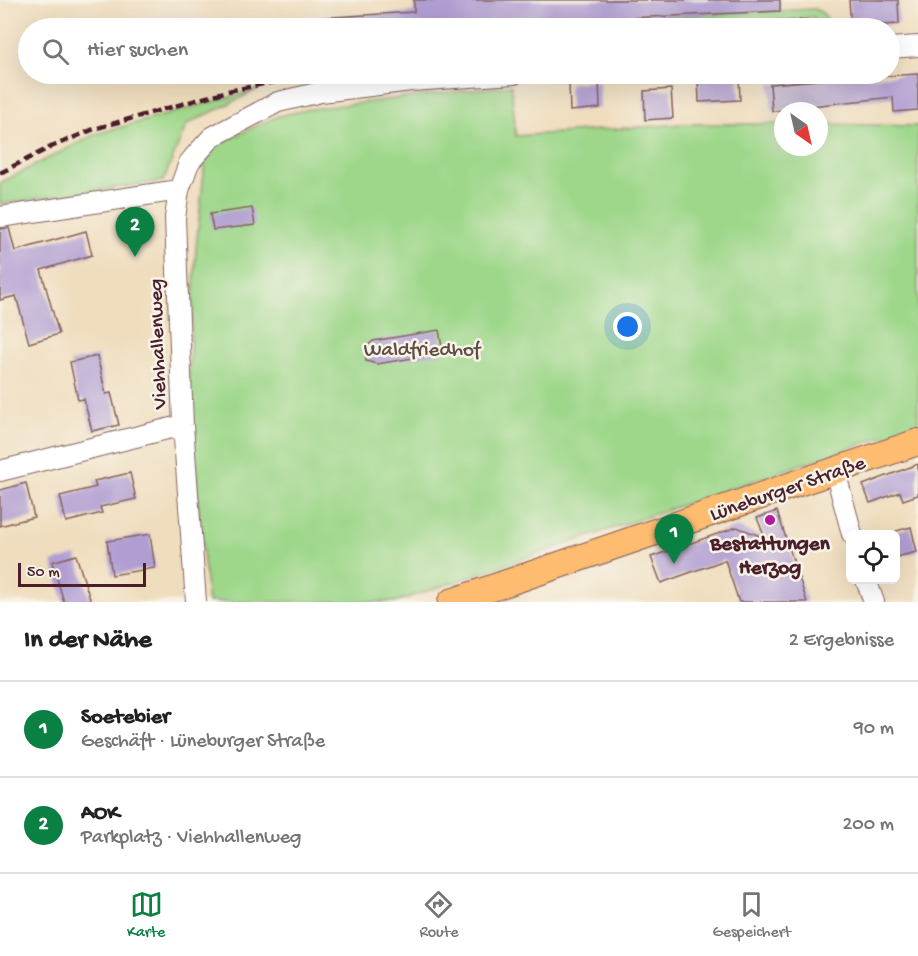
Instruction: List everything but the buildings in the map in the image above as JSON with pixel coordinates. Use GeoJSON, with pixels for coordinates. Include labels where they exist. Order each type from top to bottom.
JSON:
{"type":"FeatureCollection","features":[{"type":"Feature","properties":{"kind":"main road","name":"Lüneburger Straße"},"geometry":{"type":"LineString","coordinates":[[451,602],[918,442]]}},
{"type":"Feature","properties":{"kind":"street"},"geometry":{"type":"LineString","coordinates":[[900,47],[918,46]]}},
{"type":"Feature","properties":{"kind":"street","name":"Viehhallenweg"},"geometry":{"type":"LineString","coordinates":[[196,602],[183,425],[175,218],[179,190],[189,163],[212,137],[278,102],[321,92],[386,84]]}},
{"type":"Feature","properties":{"kind":"street"},"geometry":{"type":"LineString","coordinates":[[0,217],[179,190]]}},
{"type":"Feature","properties":{"kind":"street","name":"Viehhallenweg"},"geometry":{"type":"LineString","coordinates":[[0,471],[183,425]]}},
{"type":"Feature","properties":{"kind":"street"},"geometry":{"type":"LineString","coordinates":[[836,471],[851,530]]}},
{"type":"Feature","properties":{"kind":"street"},"geometry":{"type":"LineString","coordinates":[[868,584],[874,602]]}},
{"type":"Feature","properties":{"kind":"green space"},"geometry":{"type":"Polygon","coordinates":[[[814,9],[826,18],[814,17],[636,18],[814,9]]]}},
{"type":"Feature","properties":{"kind":"green space","name":"Waldfriedhof"},"geometry":{"type":"Polygon","coordinates":[[[511,85],[516,136],[683,124],[774,124],[774,156],[828,156],[828,124],[918,126],[918,425],[395,602],[208,602],[190,421],[189,371],[196,248],[205,163],[212,151],[222,142],[278,116],[310,109],[511,85]]]}},
{"type":"Feature","properties":{"kind":"green space"},"geometry":{"type":"Polygon","coordinates":[[[259,89],[187,124],[163,181],[0,204],[0,183],[96,134],[259,89]]]}},
{"type":"Feature","properties":{"kind":"railway"},"geometry":{"type":"LineString","coordinates":[[0,173],[51,147],[94,129],[228,91],[264,84]]}},
{"type":"Feature","properties":{"kind":"place","name":"AOK"},"geometry":{"type":"Point","coordinates":[135,257]}},
{"type":"Feature","properties":{"kind":"place","name":"Bestattungen Herzog"},"geometry":{"type":"Point","coordinates":[770,520]}},
{"type":"Feature","properties":{"kind":"place","name":"Soetebier"},"geometry":{"type":"Point","coordinates":[674,564]}}]}
